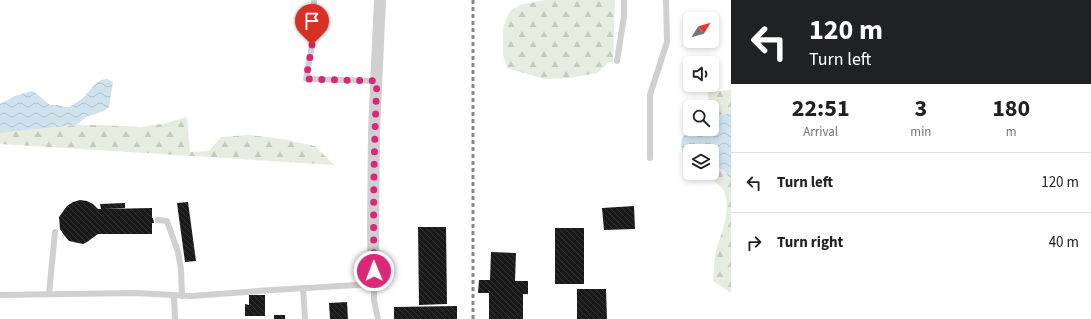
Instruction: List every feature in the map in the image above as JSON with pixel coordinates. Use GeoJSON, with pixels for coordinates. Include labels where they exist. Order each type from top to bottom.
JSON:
{"type":"FeatureCollection","features":[{"type":"Feature","properties":{"kind":"street"},"geometry":{"type":"LineString","coordinates":[[374,284],[374,131],[380,0]]}},
{"type":"Feature","properties":{"kind":"lane"},"geometry":{"type":"LineString","coordinates":[[314,0],[312,45],[306,79],[377,81]]}},
{"type":"Feature","properties":{"kind":"lane"},"geometry":{"type":"LineString","coordinates":[[617,61],[624,16],[624,0]]}},
{"type":"Feature","properties":{"kind":"lane"},"geometry":{"type":"LineString","coordinates":[[650,158],[650,95],[667,42],[666,0]]}},
{"type":"Feature","properties":{"kind":"lane"},"geometry":{"type":"LineString","coordinates":[[158,220],[166,221],[178,252],[181,269],[182,296]]}},
{"type":"Feature","properties":{"kind":"lane"},"geometry":{"type":"LineString","coordinates":[[49,294],[55,232]]}},
{"type":"Feature","properties":{"kind":"lane"},"geometry":{"type":"LineString","coordinates":[[0,295],[136,293],[182,296],[374,284],[374,300],[378,319]]}},
{"type":"Feature","properties":{"kind":"lane"},"geometry":{"type":"LineString","coordinates":[[303,288],[305,319]]}},
{"type":"Feature","properties":{"kind":"lane"},"geometry":{"type":"LineString","coordinates":[[174,296],[175,319]]}},
{"type":"Feature","properties":{"kind":"green space"},"geometry":{"type":"Polygon","coordinates":[[[545,0],[615,0],[613,62],[609,62],[597,73],[569,78],[544,79],[507,68],[503,55],[503,28],[510,11],[520,5],[545,0]]]}},
{"type":"Feature","properties":{"kind":"green space"},"geometry":{"type":"Polygon","coordinates":[[[731,90],[731,113],[719,115],[719,100],[709,100],[708,92],[731,90]]]}},
{"type":"Feature","properties":{"kind":"green space"},"geometry":{"type":"Polygon","coordinates":[[[187,117],[190,152],[209,151],[221,137],[249,135],[282,139],[315,146],[334,165],[0,144],[0,133],[76,125],[140,127],[162,124],[187,117]]]}},
{"type":"Feature","properties":{"kind":"green space"},"geometry":{"type":"Polygon","coordinates":[[[719,169],[724,170],[731,180],[731,293],[713,281],[714,262],[727,209],[723,189],[712,180],[719,180],[719,169]]]}},
{"type":"Feature","properties":{"kind":"water"},"geometry":{"type":"Polygon","coordinates":[[[107,79],[113,82],[109,107],[104,111],[86,117],[76,125],[0,133],[0,104],[15,96],[32,91],[50,105],[70,107],[84,97],[96,83],[107,79]]]}},
{"type":"Feature","properties":{"kind":"water"},"geometry":{"type":"Polygon","coordinates":[[[731,113],[731,180],[724,170],[719,169],[719,144],[683,144],[683,151],[681,145],[684,136],[719,136],[719,115],[731,113]]]}},
{"type":"Feature","properties":{"kind":"building"},"geometry":{"type":"Polygon","coordinates":[[[80,200],[93,204],[98,209],[101,209],[100,204],[125,203],[125,208],[104,209],[152,208],[152,218],[154,223],[152,223],[152,234],[98,234],[83,244],[69,241],[60,229],[59,217],[67,206],[80,200]]]}},
{"type":"Feature","properties":{"kind":"building"},"geometry":{"type":"Polygon","coordinates":[[[188,202],[196,261],[185,262],[177,203],[188,202]]]}},
{"type":"Feature","properties":{"kind":"building"},"geometry":{"type":"Polygon","coordinates":[[[634,206],[635,229],[604,230],[602,208],[634,206]]]}},
{"type":"Feature","properties":{"kind":"building"},"geometry":{"type":"Polygon","coordinates":[[[418,227],[446,227],[447,304],[419,305],[418,227]]]}},
{"type":"Feature","properties":{"kind":"building"},"geometry":{"type":"Polygon","coordinates":[[[555,228],[584,228],[584,284],[555,284],[555,228]]]}},
{"type":"Feature","properties":{"kind":"building"},"geometry":{"type":"Polygon","coordinates":[[[491,252],[516,253],[515,281],[528,281],[528,294],[523,294],[523,319],[489,319],[489,293],[478,293],[479,280],[490,280],[491,252]]]}},
{"type":"Feature","properties":{"kind":"building"},"geometry":{"type":"Polygon","coordinates":[[[577,289],[606,289],[607,319],[577,319],[577,289]]]}},
{"type":"Feature","properties":{"kind":"building"},"geometry":{"type":"Polygon","coordinates":[[[249,295],[265,295],[265,316],[245,316],[245,304],[249,305],[249,295]]]}},
{"type":"Feature","properties":{"kind":"building"},"geometry":{"type":"Polygon","coordinates":[[[347,302],[348,319],[330,319],[329,303],[347,302]]]}},
{"type":"Feature","properties":{"kind":"building"},"geometry":{"type":"Polygon","coordinates":[[[457,306],[457,319],[394,319],[394,307],[457,306]]]}},
{"type":"Feature","properties":{"kind":"building"},"geometry":{"type":"Polygon","coordinates":[[[274,315],[285,315],[285,319],[274,319],[274,315]]]}},
{"type":"Feature","properties":{"kind":"railway"},"geometry":{"type":"LineString","coordinates":[[473,0],[473,319]]}},
{"type":"Feature","properties":{"kind":"route"},"geometry":{"type":"LineString","coordinates":[[312,45],[306,79],[377,81],[374,131],[374,271]]}}]}
